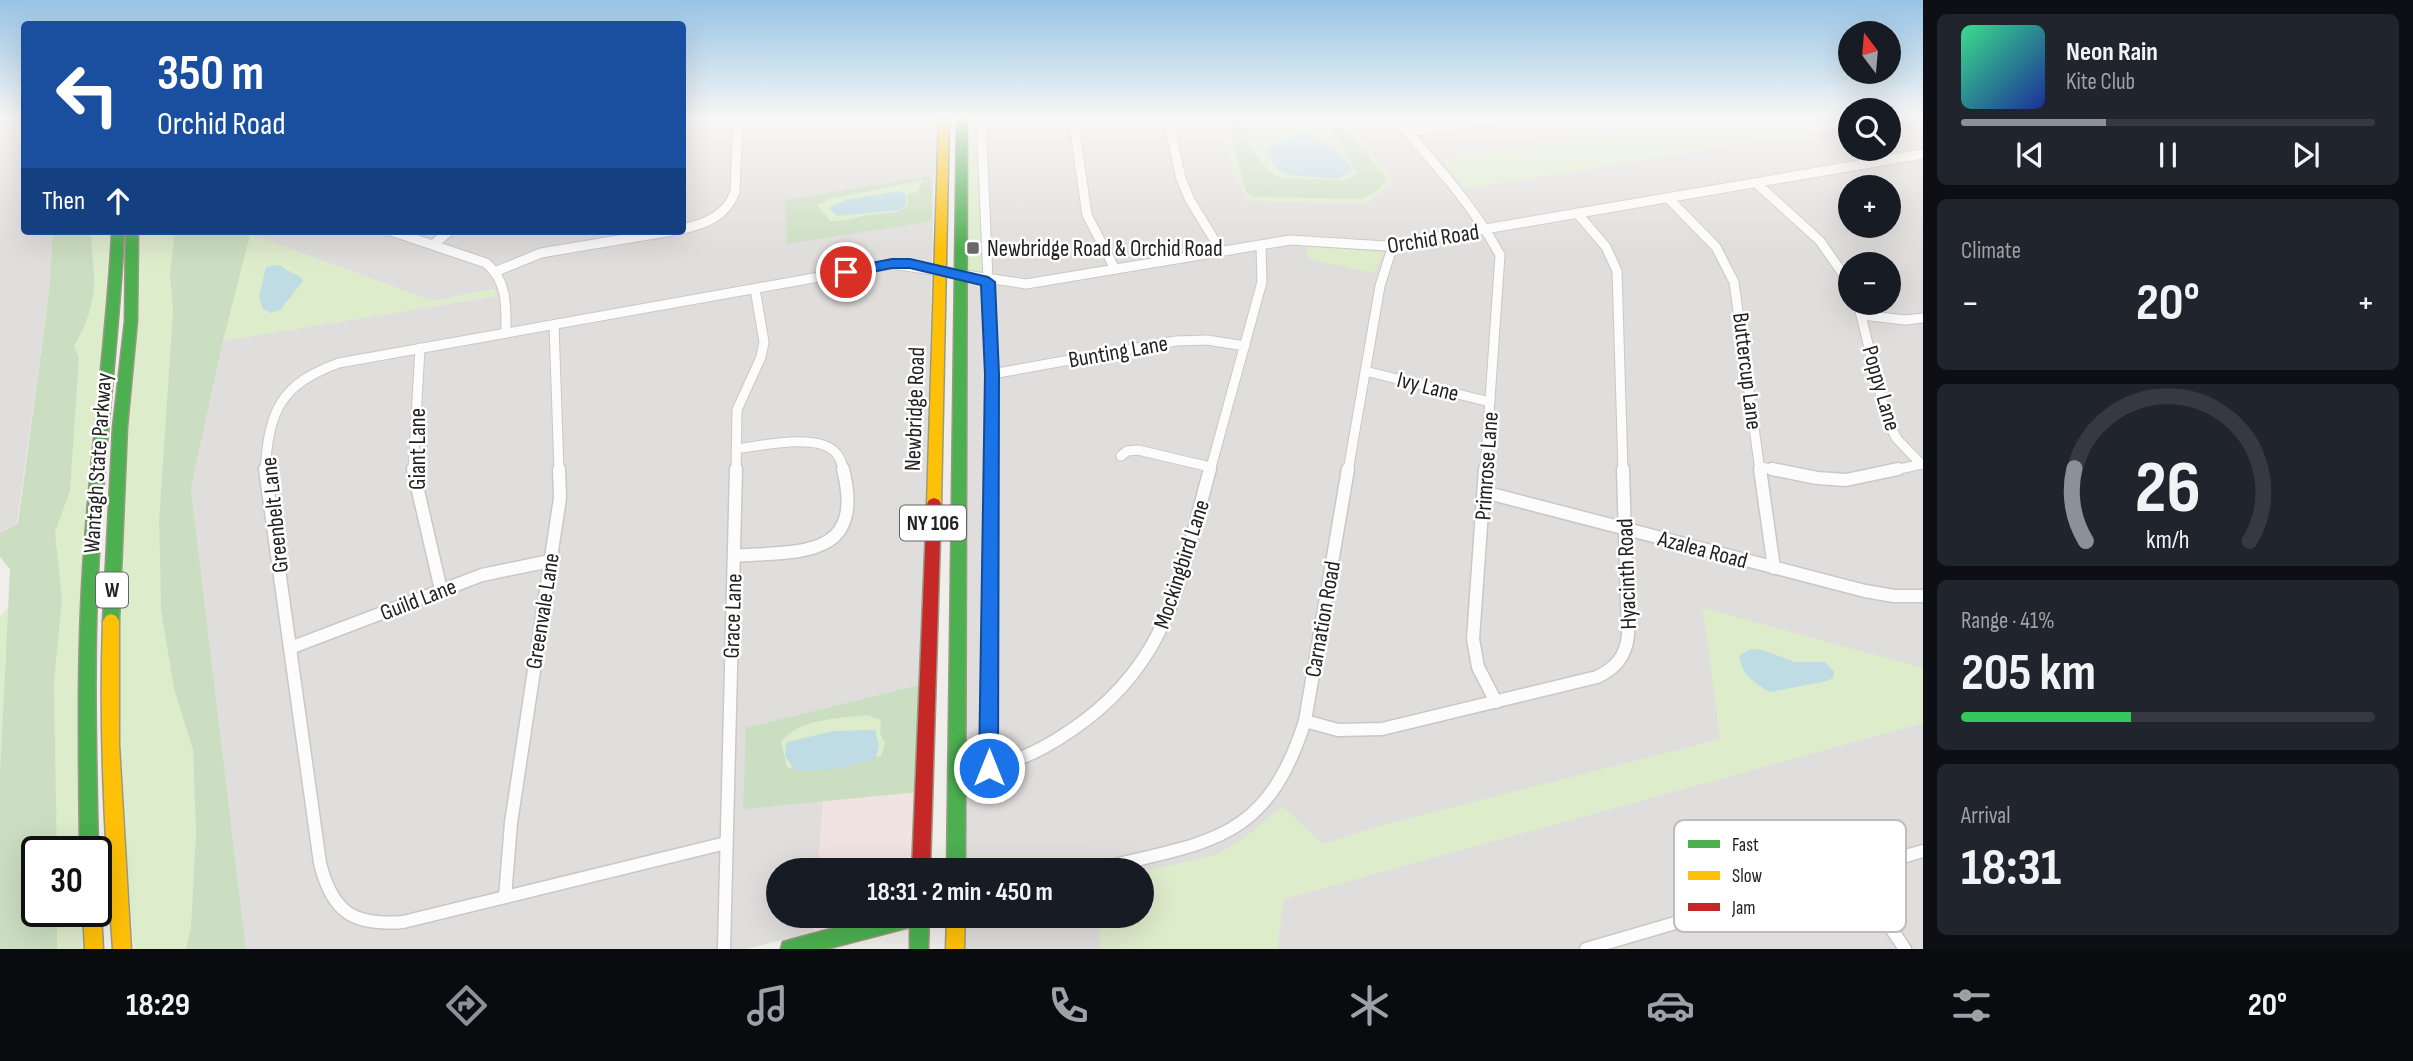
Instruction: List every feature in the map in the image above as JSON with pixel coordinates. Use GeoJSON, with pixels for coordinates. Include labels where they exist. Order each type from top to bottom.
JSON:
{"type":"FeatureCollection","features":[{"type":"Feature","properties":{"kind":"main road","name":"Newbridge Road"},"geometry":{"type":"LineString","coordinates":[[922,858],[943,162]]}},
{"type":"Feature","properties":{"kind":"main road","name":"Newbridge Road"},"geometry":{"type":"LineString","coordinates":[[956,858],[961,162]]}},
{"type":"Feature","properties":{"kind":"main road","name":"Wantagh State Parkway"},"geometry":{"type":"LineString","coordinates":[[89,836],[89,624],[94,512],[115,303],[117,235]]}},
{"type":"Feature","properties":{"kind":"main road","name":"Wantagh State Parkway"},"geometry":{"type":"LineString","coordinates":[[122,949],[111,805],[108,689],[120,427],[131,321],[132,235]]}},
{"type":"Feature","properties":{"kind":"main road"},"geometry":{"type":"LineString","coordinates":[[933,532],[958,532]]}},
{"type":"Feature","properties":{"kind":"main road"},"geometry":{"type":"LineString","coordinates":[[93,927],[94,949]]}},
{"type":"Feature","properties":{"kind":"main road"},"geometry":{"type":"LineString","coordinates":[[790,949],[870,928]]}},
{"type":"Feature","properties":{"kind":"main road"},"geometry":{"type":"LineString","coordinates":[[919,949],[920,928]]}},
{"type":"Feature","properties":{"kind":"main road"},"geometry":{"type":"LineString","coordinates":[[955,949],[956,928]]}},
{"type":"Feature","properties":{"kind":"street"},"geometry":{"type":"LineString","coordinates":[[686,228],[715,219],[732,203],[736,162]]}},
{"type":"Feature","properties":{"kind":"street"},"geometry":{"type":"LineString","coordinates":[[983,162],[992,374],[989,768]]}},
{"type":"Feature","properties":{"kind":"street"},"geometry":{"type":"LineString","coordinates":[[1079,162],[1087,215],[1115,269]]}},
{"type":"Feature","properties":{"kind":"street"},"geometry":{"type":"LineString","coordinates":[[1177,162],[1190,200],[1221,251]]}},
{"type":"Feature","properties":{"kind":"street","name":"Primrose Lane"},"geometry":{"type":"LineString","coordinates":[[1432,162],[1485,229],[1497,249],[1501,265],[1473,639],[1478,667],[1496,702]]}},
{"type":"Feature","properties":{"kind":"street","name":"Orchid Road"},"geometry":{"type":"LineString","coordinates":[[942,270],[988,282],[1026,284],[1308,239],[1373,247],[1393,245],[1877,162]]}},
{"type":"Feature","properties":{"kind":"street"},"geometry":{"type":"LineString","coordinates":[[1756,183],[1817,238],[1838,264]]}},
{"type":"Feature","properties":{"kind":"street","name":"Buttercup Lane"},"geometry":{"type":"LineString","coordinates":[[1668,198],[1716,247],[1734,282],[1774,568]]}},
{"type":"Feature","properties":{"kind":"street","name":"Hyacinth Road"},"geometry":{"type":"LineString","coordinates":[[1305,721],[1338,730],[1382,729],[1597,677],[1620,662],[1628,648],[1617,271],[1613,255],[1577,214]]}},
{"type":"Feature","properties":{"kind":"street"},"geometry":{"type":"LineString","coordinates":[[403,235],[486,263],[497,271],[505,289],[506,333]]}},
{"type":"Feature","properties":{"kind":"street"},"geometry":{"type":"LineString","coordinates":[[433,245],[444,235]]}},
{"type":"Feature","properties":{"kind":"street"},"geometry":{"type":"LineString","coordinates":[[607,235],[607,242]]}},
{"type":"Feature","properties":{"kind":"street"},"geometry":{"type":"LineString","coordinates":[[497,271],[541,253],[649,235]]}},
{"type":"Feature","properties":{"kind":"street","name":"Mockingbird Lane"},"geometry":{"type":"LineString","coordinates":[[955,769],[989,768],[1036,751],[1094,716],[1137,671],[1164,624],[1178,585],[1262,282],[1261,245]]}},
{"type":"Feature","properties":{"kind":"street","name":"Carnation Road"},"geometry":{"type":"LineString","coordinates":[[1141,858],[1217,838],[1239,825],[1269,796],[1300,739],[1380,286],[1393,245]]}},
{"type":"Feature","properties":{"kind":"street","name":"Greenbelt Lane"},"geometry":{"type":"LineString","coordinates":[[726,844],[386,924],[357,919],[330,899],[320,863],[265,471],[271,420],[276,406],[295,384],[321,368],[892,264],[910,264],[942,270]]}},
{"type":"Feature","properties":{"kind":"street","name":"Grace Lane"},"geometry":{"type":"LineString","coordinates":[[724,949],[736,449],[740,397],[758,363],[764,340],[755,289]]}},
{"type":"Feature","properties":{"kind":"street","name":"Poppy Lane"},"geometry":{"type":"LineString","coordinates":[[1862,315],[1887,421],[1897,439],[1922,464]]}},
{"type":"Feature","properties":{"kind":"street"},"geometry":{"type":"LineString","coordinates":[[1869,315],[1905,320],[1923,318]]}},
{"type":"Feature","properties":{"kind":"street","name":"Greenvale Lane"},"geometry":{"type":"LineString","coordinates":[[505,897],[510,823],[561,481],[554,325]]}},
{"type":"Feature","properties":{"kind":"street","name":"Bunting Lane"},"geometry":{"type":"LineString","coordinates":[[992,374],[1176,341],[1207,340],[1245,346]]}},
{"type":"Feature","properties":{"kind":"street","name":"Giant Lane"},"geometry":{"type":"LineString","coordinates":[[420,348],[413,476],[441,590]]}},
{"type":"Feature","properties":{"kind":"street","name":"Ivy Lane"},"geometry":{"type":"LineString","coordinates":[[1365,371],[1490,402]]}},
{"type":"Feature","properties":{"kind":"street"},"geometry":{"type":"LineString","coordinates":[[734,556],[818,547],[841,531],[846,520],[847,506],[843,462],[831,448],[808,442],[736,449]]}},
{"type":"Feature","properties":{"kind":"street"},"geometry":{"type":"LineString","coordinates":[[1121,456],[1127,451],[1138,450],[1210,467]]}},
{"type":"Feature","properties":{"kind":"street"},"geometry":{"type":"LineString","coordinates":[[1760,467],[1817,478],[1846,480],[1922,464]]}},
{"type":"Feature","properties":{"kind":"street","name":"Azalea Road"},"geometry":{"type":"LineString","coordinates":[[1484,492],[1865,591],[1895,596],[1923,596]]}},
{"type":"Feature","properties":{"kind":"street","name":"Guild Lane"},"geometry":{"type":"LineString","coordinates":[[290,648],[482,575],[550,561]]}},
{"type":"Feature","properties":{"kind":"street"},"geometry":{"type":"LineString","coordinates":[[1906,856],[1923,851]]}},
{"type":"Feature","properties":{"kind":"street"},"geometry":{"type":"LineString","coordinates":[[1586,949],[1674,924]]}},
{"type":"Feature","properties":{"kind":"street"},"geometry":{"type":"LineString","coordinates":[[1894,932],[1905,949]]}},
{"type":"Feature","properties":{"kind":"shaded area"},"geometry":{"type":"Polygon","coordinates":[[[0,162],[21,162],[21,235],[53,235],[49,292],[17,523],[0,533],[0,162]]]}},
{"type":"Feature","properties":{"kind":"shaded area"},"geometry":{"type":"Polygon","coordinates":[[[686,162],[939,162],[939,173],[934,174],[920,792],[823,801],[819,858],[766,858],[766,928],[814,928],[814,932],[746,949],[246,949],[191,488],[223,341],[495,296],[494,289],[432,301],[253,235],[686,235],[686,162]]]}},
{"type":"Feature","properties":{"kind":"shaded area"},"geometry":{"type":"Polygon","coordinates":[[[940,162],[940,173],[792,199],[790,182],[819,182],[940,162]]]}},
{"type":"Feature","properties":{"kind":"shaded area"},"geometry":{"type":"Polygon","coordinates":[[[965,162],[1923,162],[1923,949],[962,949],[962,928],[1154,928],[1154,858],[963,858],[965,162]]]}},
{"type":"Feature","properties":{"kind":"shaded area"},"geometry":{"type":"Polygon","coordinates":[[[920,792],[914,858],[819,858],[823,801],[920,792]]]}},
{"type":"Feature","properties":{"kind":"green space"},"geometry":{"type":"Polygon","coordinates":[[[963,162],[981,162],[985,280],[964,273],[963,162]]]}},
{"type":"Feature","properties":{"kind":"green space"},"geometry":{"type":"Polygon","coordinates":[[[1231,162],[1380,162],[1395,181],[1364,204],[1248,201],[1231,162]]]}},
{"type":"Feature","properties":{"kind":"green space"},"geometry":{"type":"Polygon","coordinates":[[[1238,162],[1262,162],[1269,172],[1282,178],[1345,180],[1357,174],[1351,162],[1374,162],[1387,179],[1375,192],[1362,199],[1253,197],[1246,192],[1238,162]]]}},
{"type":"Feature","properties":{"kind":"green space"},"geometry":{"type":"Polygon","coordinates":[[[1445,162],[1628,162],[1465,189],[1445,162]]]}},
{"type":"Feature","properties":{"kind":"green space"},"geometry":{"type":"Polygon","coordinates":[[[931,176],[932,221],[787,244],[785,200],[931,176]],[[923,180],[829,199],[817,205],[830,221],[839,221],[902,210],[907,207],[908,194],[918,192],[923,180]]]}},
{"type":"Feature","properties":{"kind":"green space"},"geometry":{"type":"Polygon","coordinates":[[[923,180],[902,211],[862,216],[843,222],[830,221],[817,205],[829,199],[923,180]]]}},
{"type":"Feature","properties":{"kind":"green space"},"geometry":{"type":"Polygon","coordinates":[[[53,235],[92,235],[93,294],[83,330],[74,346],[79,358],[70,491],[55,532],[62,598],[54,684],[57,836],[21,836],[21,927],[57,927],[57,949],[0,949],[0,773],[10,569],[0,557],[0,533],[18,523],[49,292],[53,235]]]}},
{"type":"Feature","properties":{"kind":"green space"},"geometry":{"type":"Polygon","coordinates":[[[92,235],[110,235],[77,718],[81,836],[57,836],[54,684],[62,598],[55,532],[70,491],[79,358],[74,346],[83,330],[92,303],[94,276],[92,235]]]}},
{"type":"Feature","properties":{"kind":"green space"},"geometry":{"type":"Polygon","coordinates":[[[140,235],[175,235],[170,274],[173,311],[159,521],[161,611],[174,689],[193,750],[196,832],[191,926],[186,949],[134,949],[120,718],[121,538],[140,235]]]}},
{"type":"Feature","properties":{"kind":"green space"},"geometry":{"type":"Polygon","coordinates":[[[175,235],[250,235],[223,341],[191,488],[246,949],[186,949],[191,926],[196,832],[193,750],[174,689],[161,611],[159,521],[173,311],[170,274],[175,235]]]}},
{"type":"Feature","properties":{"kind":"green space"},"geometry":{"type":"Polygon","coordinates":[[[250,235],[432,301],[495,289],[495,296],[223,341],[250,235]]]}},
{"type":"Feature","properties":{"kind":"green space"},"geometry":{"type":"Polygon","coordinates":[[[1305,244],[1384,252],[1374,273],[1309,259],[1305,244]]]}},
{"type":"Feature","properties":{"kind":"green space"},"geometry":{"type":"Polygon","coordinates":[[[8,608],[0,773],[0,616],[8,608]]]}},
{"type":"Feature","properties":{"kind":"green space"},"geometry":{"type":"Polygon","coordinates":[[[1703,608],[1923,668],[1923,723],[1284,899],[1277,949],[1101,949],[1100,928],[1154,928],[1154,869],[1218,854],[1244,838],[1282,806],[1323,844],[1383,825],[1720,739],[1703,608]]]}},
{"type":"Feature","properties":{"kind":"green space"},"geometry":{"type":"Polygon","coordinates":[[[923,684],[920,792],[743,809],[746,728],[923,684]],[[868,715],[846,717],[799,728],[781,742],[787,768],[820,766],[881,756],[885,743],[880,733],[881,720],[868,715]]]}},
{"type":"Feature","properties":{"kind":"green space"},"geometry":{"type":"Polygon","coordinates":[[[868,715],[881,720],[880,733],[885,743],[882,756],[820,766],[787,768],[781,742],[798,728],[821,721],[868,715]]]}},
{"type":"Feature","properties":{"kind":"green space"},"geometry":{"type":"Polygon","coordinates":[[[57,927],[84,927],[86,949],[57,949],[57,927]]]}},
{"type":"Feature","properties":{"kind":"water"},"geometry":{"type":"Polygon","coordinates":[[[1273,162],[1347,162],[1354,170],[1338,179],[1288,175],[1278,170],[1273,162]]]}},
{"type":"Feature","properties":{"kind":"water"},"geometry":{"type":"Polygon","coordinates":[[[900,191],[905,193],[906,206],[900,210],[837,216],[829,208],[845,200],[900,191]]]}},
{"type":"Feature","properties":{"kind":"water"},"geometry":{"type":"Polygon","coordinates":[[[279,265],[303,281],[280,310],[271,313],[263,309],[259,297],[266,267],[279,265]]]}},
{"type":"Feature","properties":{"kind":"water"},"geometry":{"type":"Polygon","coordinates":[[[1750,649],[1763,650],[1795,662],[1825,662],[1834,672],[1833,678],[1770,692],[1754,682],[1743,668],[1739,656],[1750,649]]]}},
{"type":"Feature","properties":{"kind":"water"},"geometry":{"type":"Polygon","coordinates":[[[875,730],[879,747],[875,759],[836,769],[796,771],[785,756],[787,742],[834,731],[875,730]]]}},
{"type":"Feature","properties":{"kind":"traffic: fast"},"geometry":{"type":"LineString","coordinates":[[956,858],[962,162]]}},
{"type":"Feature","properties":{"kind":"traffic: fast"},"geometry":{"type":"LineString","coordinates":[[89,836],[87,682],[91,554],[118,235]]}},
{"type":"Feature","properties":{"kind":"traffic: fast"},"geometry":{"type":"LineString","coordinates":[[111,621],[120,427],[131,321],[132,235]]}},
{"type":"Feature","properties":{"kind":"traffic: fast"},"geometry":{"type":"LineString","coordinates":[[790,949],[870,928]]}},
{"type":"Feature","properties":{"kind":"traffic: fast"},"geometry":{"type":"LineString","coordinates":[[919,949],[920,928]]}},
{"type":"Feature","properties":{"kind":"traffic: slow"},"geometry":{"type":"LineString","coordinates":[[934,504],[943,162]]}},
{"type":"Feature","properties":{"kind":"traffic: slow"},"geometry":{"type":"LineString","coordinates":[[111,621],[110,744],[122,949]]}},
{"type":"Feature","properties":{"kind":"traffic: slow"},"geometry":{"type":"LineString","coordinates":[[93,927],[94,949]]}},
{"type":"Feature","properties":{"kind":"traffic: slow"},"geometry":{"type":"LineString","coordinates":[[955,949],[956,928]]}},
{"type":"Feature","properties":{"kind":"traffic: jam"},"geometry":{"type":"LineString","coordinates":[[921,858],[934,504]]}},
{"type":"Feature","properties":{"kind":"place","name":"Newbridge Road & Orchid Road"},"geometry":{"type":"Point","coordinates":[973,248]}},
{"type":"Feature","properties":{"kind":"route"},"geometry":{"type":"LineString","coordinates":[[846,272],[892,264],[910,264],[988,282],[992,374],[989,768]]}}]}
